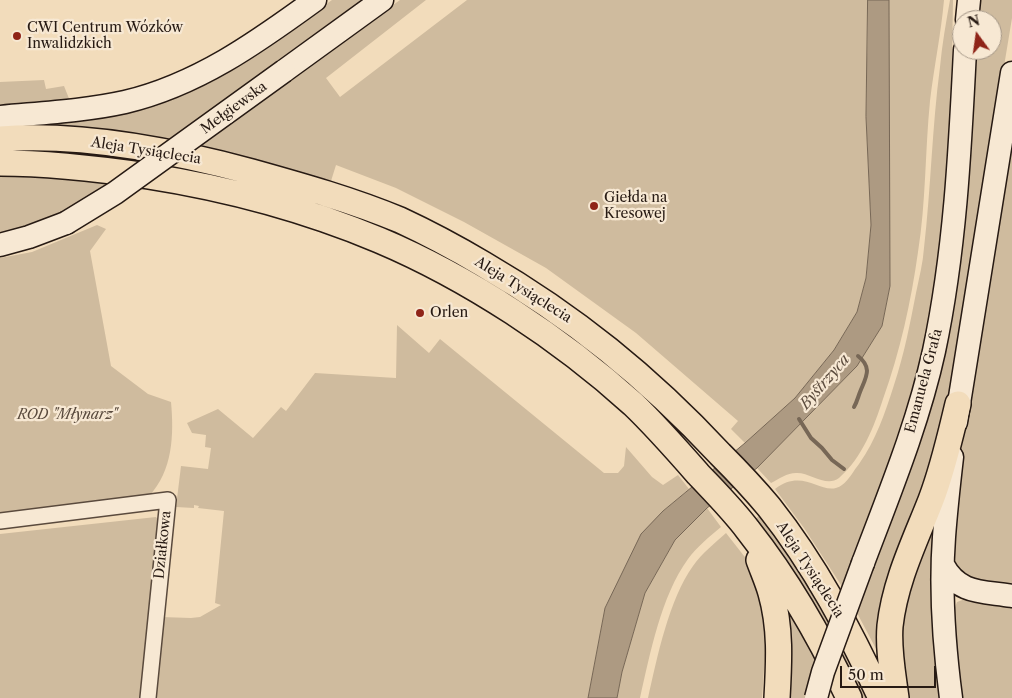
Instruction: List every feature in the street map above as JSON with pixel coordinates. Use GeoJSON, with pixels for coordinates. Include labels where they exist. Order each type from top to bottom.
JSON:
{"type":"FeatureCollection","features":[{"type":"Feature","properties":{"kind":"main road"},"geometry":{"type":"LineString","coordinates":[[0,117],[125,102],[175,86],[232,58],[315,0]]}},
{"type":"Feature","properties":{"kind":"main road","name":"Mełgiewska"},"geometry":{"type":"LineString","coordinates":[[0,245],[30,237],[66,223],[115,193],[382,0]]}},
{"type":"Feature","properties":{"kind":"main road","name":"Emanuela Grafa"},"geometry":{"type":"LineString","coordinates":[[816,698],[823,672],[904,453],[933,353],[952,248],[964,60]]}},
{"type":"Feature","properties":{"kind":"main road"},"geometry":{"type":"LineString","coordinates":[[896,698],[892,672],[890,635],[894,605],[902,570],[944,465],[958,404],[1012,73]]}},
{"type":"Feature","properties":{"kind":"main road","name":"Aleja Tysiąclecia"},"geometry":{"type":"LineString","coordinates":[[0,139],[63,140],[160,151],[221,164],[296,184],[401,221],[470,256],[523,288],[560,312],[633,369],[705,438],[769,507],[830,596],[881,698]]}},
{"type":"Feature","properties":{"kind":"main road","name":"Aleja Tysiąclecia"},"geometry":{"type":"LineString","coordinates":[[0,163],[104,170],[193,184],[280,207],[321,219],[379,240],[481,293],[556,342],[634,406],[679,452],[746,527],[774,565],[809,620],[849,698]]}},
{"type":"Feature","properties":{"kind":"main road"},"geometry":{"type":"LineString","coordinates":[[951,698],[943,610],[944,539],[958,404]]}},
{"type":"Feature","properties":{"kind":"main road"},"geometry":{"type":"LineString","coordinates":[[746,527],[771,592],[776,617],[780,641],[777,698]]}},
{"type":"Feature","properties":{"kind":"main road"},"geometry":{"type":"LineString","coordinates":[[944,566],[950,577],[964,588],[1012,596]]}},
{"type":"Feature","properties":{"kind":"main road"},"geometry":{"type":"LineString","coordinates":[[943,610],[952,598],[964,588]]}},
{"type":"Feature","properties":{"kind":"street","name":"Działkowa"},"geometry":{"type":"LineString","coordinates":[[0,521],[168,500],[148,698]]}},
{"type":"Feature","properties":{"kind":"green space"},"geometry":{"type":"Polygon","coordinates":[[[332,0],[367,0],[174,139],[96,130],[21,125],[127,112],[156,105],[184,94],[210,82],[235,67],[332,0]]]}},
{"type":"Feature","properties":{"kind":"green space"},"geometry":{"type":"Polygon","coordinates":[[[400,0],[426,0],[326,78],[340,97],[467,0],[868,0],[866,117],[871,225],[866,278],[857,312],[834,350],[795,398],[745,443],[731,429],[738,421],[636,333],[546,268],[464,222],[396,188],[336,165],[331,181],[200,145],[400,0]]]}},
{"type":"Feature","properties":{"kind":"green space"},"geometry":{"type":"Polygon","coordinates":[[[889,0],[944,0],[930,101],[921,233],[904,327],[895,363],[876,420],[861,452],[847,470],[834,481],[823,481],[801,473],[793,473],[771,483],[757,468],[857,366],[882,326],[890,286],[889,0]]]}},
{"type":"Feature","properties":{"kind":"green space"},"geometry":{"type":"Polygon","coordinates":[[[950,0],[953,0],[951,117],[941,252],[921,360],[886,470],[843,588],[804,528],[775,489],[795,481],[804,481],[828,488],[842,485],[865,455],[887,406],[904,351],[923,259],[937,90],[950,0]]]}},
{"type":"Feature","properties":{"kind":"green space"},"geometry":{"type":"Polygon","coordinates":[[[977,0],[1012,0],[1012,18],[949,398],[883,662],[856,611],[920,432],[972,60],[1002,60],[1002,10],[976,10],[977,0]]]}},
{"type":"Feature","properties":{"kind":"green space"},"geometry":{"type":"Polygon","coordinates":[[[44,80],[46,89],[64,86],[70,101],[0,109],[0,82],[44,80]]]}},
{"type":"Feature","properties":{"kind":"green space"},"geometry":{"type":"Polygon","coordinates":[[[1012,128],[1012,590],[983,585],[954,570],[956,495],[966,406],[1012,128]]]}},
{"type":"Feature","properties":{"kind":"green space"},"geometry":{"type":"Polygon","coordinates":[[[0,171],[121,179],[62,215],[0,234],[0,171]]]}},
{"type":"Feature","properties":{"kind":"green space","name":"ROD \"Młynarz\""},"geometry":{"type":"Polygon","coordinates":[[[97,225],[106,229],[90,251],[111,366],[148,394],[171,402],[172,439],[167,464],[157,486],[149,496],[0,515],[0,258],[32,252],[97,225]]]}},
{"type":"Feature","properties":{"kind":"green space"},"geometry":{"type":"Polygon","coordinates":[[[397,325],[429,353],[440,339],[604,473],[618,473],[624,466],[626,447],[652,477],[663,485],[678,475],[689,489],[663,511],[605,608],[588,698],[156,698],[161,617],[200,617],[221,605],[215,603],[224,511],[198,508],[199,506],[194,505],[194,508],[176,507],[181,466],[208,469],[211,448],[205,447],[206,435],[192,433],[187,423],[218,409],[253,438],[281,407],[286,411],[315,373],[396,378],[397,325]]]}},
{"type":"Feature","properties":{"kind":"green space"},"geometry":{"type":"Polygon","coordinates":[[[937,505],[943,698],[903,698],[897,618],[937,505]]]}},
{"type":"Feature","properties":{"kind":"green space"},"geometry":{"type":"Polygon","coordinates":[[[707,508],[721,527],[703,542],[688,559],[671,590],[658,626],[640,698],[617,698],[622,672],[645,593],[675,540],[707,508]]]}},
{"type":"Feature","properties":{"kind":"green space"},"geometry":{"type":"Polygon","coordinates":[[[761,514],[818,596],[871,698],[860,698],[753,521],[761,514]]]}},
{"type":"Feature","properties":{"kind":"green space"},"geometry":{"type":"Polygon","coordinates":[[[156,517],[160,523],[141,698],[0,698],[0,534],[156,517]]]}},
{"type":"Feature","properties":{"kind":"green space"},"geometry":{"type":"Polygon","coordinates":[[[726,533],[755,570],[767,627],[762,698],[648,698],[665,629],[677,595],[697,561],[726,533]]]}},
{"type":"Feature","properties":{"kind":"green space"},"geometry":{"type":"Polygon","coordinates":[[[777,587],[818,656],[806,698],[783,698],[777,587]]]}},
{"type":"Feature","properties":{"kind":"green space"},"geometry":{"type":"Polygon","coordinates":[[[965,599],[1012,603],[1012,698],[961,698],[952,615],[957,602],[965,599]]]}},
{"type":"Feature","properties":{"kind":"water","name":"Bystrzyca"},"geometry":{"type":"Polygon","coordinates":[[[868,0],[889,0],[890,286],[882,326],[857,366],[757,468],[707,508],[675,540],[645,593],[622,672],[617,698],[588,698],[605,608],[641,534],[663,511],[745,443],[795,398],[834,350],[857,312],[866,278],[871,225],[866,117],[868,0]]]}},
{"type":"Feature","properties":{"kind":"waterway"},"geometry":{"type":"LineString","coordinates":[[854,407],[867,373],[863,360],[858,356]]}},
{"type":"Feature","properties":{"kind":"waterway"},"geometry":{"type":"LineString","coordinates":[[799,419],[811,438],[832,460],[844,469]]}},
{"type":"Feature","properties":{"kind":"place","name":"CWI Centrum Wózków Inwalidzkich"},"geometry":{"type":"Point","coordinates":[17,36]}},
{"type":"Feature","properties":{"kind":"place","name":"Giełda na Kresowej"},"geometry":{"type":"Point","coordinates":[594,206]}},
{"type":"Feature","properties":{"kind":"place","name":"Orlen"},"geometry":{"type":"Point","coordinates":[420,313]}}]}
